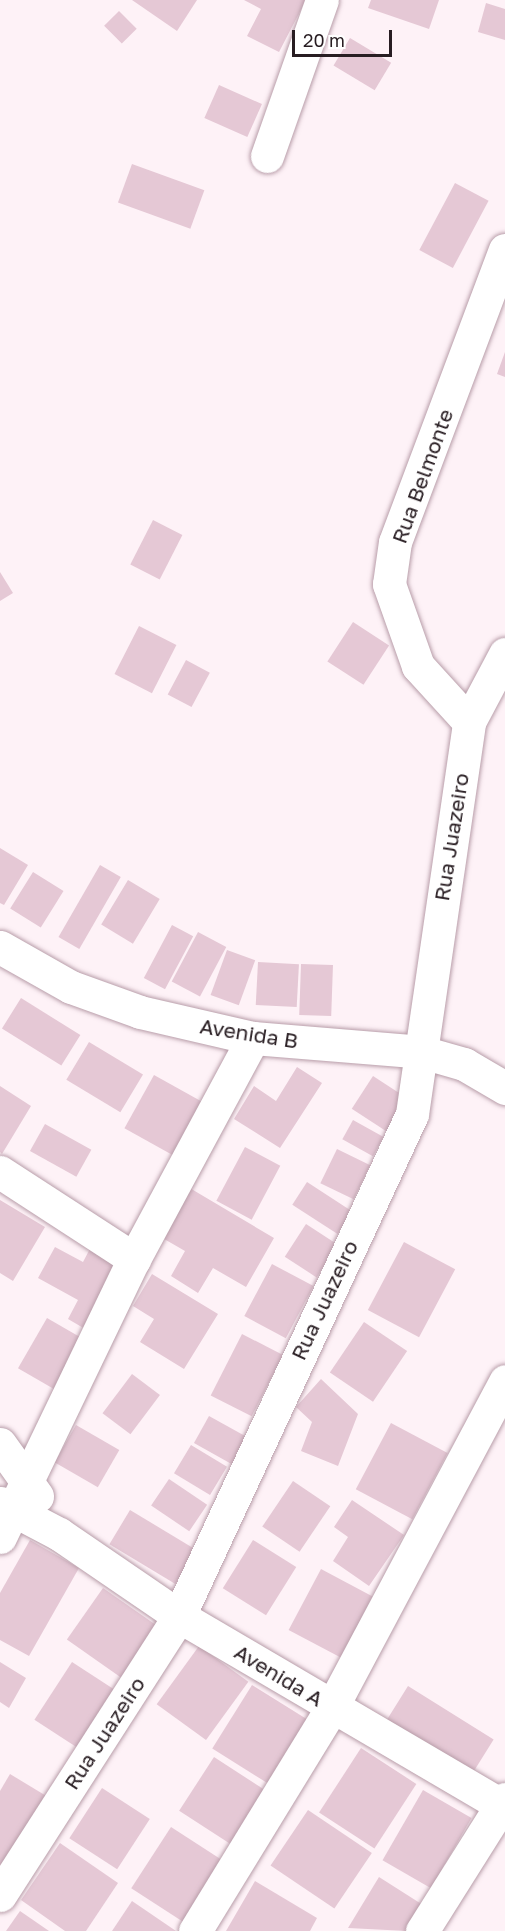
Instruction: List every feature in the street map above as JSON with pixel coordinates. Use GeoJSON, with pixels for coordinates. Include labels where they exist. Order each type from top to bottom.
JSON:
{"type":"FeatureCollection","features":[{"type":"Feature","properties":{"kind":"street"},"geometry":{"type":"LineString","coordinates":[[267,156],[322,0]]}},
{"type":"Feature","properties":{"kind":"street","name":"Rua Belmonte"},"geometry":{"type":"LineString","coordinates":[[469,722],[418,666],[389,584],[395,542],[505,250]]}},
{"type":"Feature","properties":{"kind":"street","name":"Rua Juazeiro"},"geometry":{"type":"LineString","coordinates":[[0,1895],[179,1616],[412,1114],[469,722],[505,654]]}},
{"type":"Feature","properties":{"kind":"street","name":"Avenida B"},"geometry":{"type":"LineString","coordinates":[[0,947],[71,987],[140,1012],[253,1038],[422,1052],[464,1064],[505,1088]]}},
{"type":"Feature","properties":{"kind":"street"},"geometry":{"type":"LineString","coordinates":[[5,1518],[29,1481],[134,1259],[253,1038]]}},
{"type":"Feature","properties":{"kind":"street"},"geometry":{"type":"LineString","coordinates":[[0,1172],[134,1259]]}},
{"type":"Feature","properties":{"kind":"street"},"geometry":{"type":"LineString","coordinates":[[195,1931],[332,1707],[505,1381]]}},
{"type":"Feature","properties":{"kind":"street","name":"Avenida A"},"geometry":{"type":"LineString","coordinates":[[0,1444],[29,1481],[59,1534]]}},
{"type":"Feature","properties":{"kind":"street","name":"Avenida A"},"geometry":{"type":"LineString","coordinates":[[5,1518],[59,1534],[179,1616],[332,1707],[504,1804]]}},
{"type":"Feature","properties":{"kind":"street"},"geometry":{"type":"LineString","coordinates":[[422,1931],[504,1804]]}},
{"type":"Feature","properties":{"kind":"building"},"geometry":{"type":"Polygon","coordinates":[[[132,0],[197,0],[177,31],[132,0]]]}},
{"type":"Feature","properties":{"kind":"building"},"geometry":{"type":"Polygon","coordinates":[[[244,0],[306,0],[279,52],[247,36],[261,9],[244,0]]]}},
{"type":"Feature","properties":{"kind":"building"},"geometry":{"type":"Polygon","coordinates":[[[371,0],[439,0],[429,29],[368,8],[371,0]]]}},
{"type":"Feature","properties":{"kind":"building"},"geometry":{"type":"Polygon","coordinates":[[[486,3],[505,9],[505,40],[478,32],[486,3]]]}},
{"type":"Feature","properties":{"kind":"building"},"geometry":{"type":"Polygon","coordinates":[[[119,11],[137,29],[122,44],[104,26],[119,11]]]}},
{"type":"Feature","properties":{"kind":"building"},"geometry":{"type":"Polygon","coordinates":[[[350,38],[391,63],[375,90],[334,65],[350,38]]]}},
{"type":"Feature","properties":{"kind":"building"},"geometry":{"type":"Polygon","coordinates":[[[219,85],[262,104],[247,137],[204,118],[219,85]]]}},
{"type":"Feature","properties":{"kind":"building"},"geometry":{"type":"Polygon","coordinates":[[[132,164],[204,190],[190,229],[118,203],[132,164]]]}},
{"type":"Feature","properties":{"kind":"building"},"geometry":{"type":"Polygon","coordinates":[[[455,183],[489,201],[453,268],[419,250],[455,183]]]}},
{"type":"Feature","properties":{"kind":"building"},"geometry":{"type":"Polygon","coordinates":[[[505,352],[505,377],[497,374],[505,352]]]}},
{"type":"Feature","properties":{"kind":"building"},"geometry":{"type":"Polygon","coordinates":[[[153,520],[182,535],[160,580],[130,565],[153,520]]]}},
{"type":"Feature","properties":{"kind":"building"},"geometry":{"type":"Polygon","coordinates":[[[0,572],[13,593],[0,601],[0,572]]]}},
{"type":"Feature","properties":{"kind":"building"},"geometry":{"type":"Polygon","coordinates":[[[353,622],[389,645],[363,685],[327,661],[353,622]]]}},
{"type":"Feature","properties":{"kind":"building"},"geometry":{"type":"Polygon","coordinates":[[[139,626],[176,645],[152,693],[114,674],[139,626]]]}},
{"type":"Feature","properties":{"kind":"building"},"geometry":{"type":"Polygon","coordinates":[[[186,660],[210,673],[192,707],[168,694],[186,660]]]}},
{"type":"Feature","properties":{"kind":"building"},"geometry":{"type":"Polygon","coordinates":[[[0,848],[28,865],[4,905],[0,903],[0,848]]]}},
{"type":"Feature","properties":{"kind":"building"},"geometry":{"type":"Polygon","coordinates":[[[100,865],[121,877],[79,949],[58,937],[100,865]]]}},
{"type":"Feature","properties":{"kind":"building"},"geometry":{"type":"Polygon","coordinates":[[[33,872],[64,891],[41,928],[10,908],[33,872]]]}},
{"type":"Feature","properties":{"kind":"building"},"geometry":{"type":"Polygon","coordinates":[[[128,880],[160,899],[133,944],[101,925],[128,880]]]}},
{"type":"Feature","properties":{"kind":"building"},"geometry":{"type":"Polygon","coordinates":[[[172,925],[193,936],[165,989],[144,978],[172,925]]]}},
{"type":"Feature","properties":{"kind":"building"},"geometry":{"type":"Polygon","coordinates":[[[198,932],[226,947],[200,996],[172,981],[198,932]]]}},
{"type":"Feature","properties":{"kind":"building"},"geometry":{"type":"Polygon","coordinates":[[[227,950],[255,960],[239,1005],[211,995],[227,950]]]}},
{"type":"Feature","properties":{"kind":"building"},"geometry":{"type":"Polygon","coordinates":[[[258,962],[299,964],[297,1007],[256,1005],[258,962]]]}},
{"type":"Feature","properties":{"kind":"building"},"geometry":{"type":"Polygon","coordinates":[[[301,964],[333,965],[331,1016],[299,1015],[301,964]]]}},
{"type":"Feature","properties":{"kind":"building"},"geometry":{"type":"Polygon","coordinates":[[[21,998],[80,1035],[61,1066],[2,1029],[21,998]]]}},
{"type":"Feature","properties":{"kind":"building"},"geometry":{"type":"Polygon","coordinates":[[[89,1042],[143,1074],[120,1112],[66,1080],[89,1042]]]}},
{"type":"Feature","properties":{"kind":"building"},"geometry":{"type":"Polygon","coordinates":[[[297,1067],[322,1083],[280,1148],[234,1119],[254,1086],[276,1101],[297,1067]]]}},
{"type":"Feature","properties":{"kind":"building"},"geometry":{"type":"Polygon","coordinates":[[[154,1075],[202,1102],[173,1155],[124,1128],[154,1075]]]}},
{"type":"Feature","properties":{"kind":"building"},"geometry":{"type":"Polygon","coordinates":[[[373,1076],[409,1099],[388,1132],[352,1109],[373,1076]]]}},
{"type":"Feature","properties":{"kind":"building"},"geometry":{"type":"Polygon","coordinates":[[[0,1086],[31,1106],[2,1154],[0,1152],[0,1086]]]}},
{"type":"Feature","properties":{"kind":"building"},"geometry":{"type":"Polygon","coordinates":[[[353,1120],[384,1137],[373,1156],[342,1139],[353,1120]]]}},
{"type":"Feature","properties":{"kind":"building"},"geometry":{"type":"Polygon","coordinates":[[[45,1124],[91,1150],[76,1177],[30,1151],[45,1124]]]}},
{"type":"Feature","properties":{"kind":"building"},"geometry":{"type":"Polygon","coordinates":[[[245,1147],[280,1166],[252,1220],[216,1201],[245,1147]]]}},
{"type":"Feature","properties":{"kind":"building"},"geometry":{"type":"Polygon","coordinates":[[[337,1149],[370,1165],[354,1199],[320,1183],[337,1149]]]}},
{"type":"Feature","properties":{"kind":"building"},"geometry":{"type":"Polygon","coordinates":[[[307,1182],[352,1211],[338,1234],[292,1205],[307,1182]]]}},
{"type":"Feature","properties":{"kind":"building"},"geometry":{"type":"Polygon","coordinates":[[[188,1187],[274,1238],[246,1287],[213,1268],[198,1293],[171,1276],[185,1251],[159,1236],[188,1187]]]}},
{"type":"Feature","properties":{"kind":"building"},"geometry":{"type":"Polygon","coordinates":[[[0,1200],[45,1227],[13,1281],[0,1273],[0,1200]]]}},
{"type":"Feature","properties":{"kind":"building"},"geometry":{"type":"Polygon","coordinates":[[[306,1224],[338,1245],[317,1277],[285,1257],[306,1224]]]}},
{"type":"Feature","properties":{"kind":"building"},"geometry":{"type":"Polygon","coordinates":[[[404,1242],[455,1269],[419,1337],[368,1310],[404,1242]]]}},
{"type":"Feature","properties":{"kind":"building"},"geometry":{"type":"Polygon","coordinates":[[[93,1243],[130,1264],[92,1333],[68,1319],[78,1300],[38,1278],[55,1247],[83,1262],[93,1243]]]}},
{"type":"Feature","properties":{"kind":"building"},"geometry":{"type":"Polygon","coordinates":[[[272,1264],[313,1286],[286,1338],[244,1316],[272,1264]]]}},
{"type":"Feature","properties":{"kind":"building"},"geometry":{"type":"Polygon","coordinates":[[[152,1274],[218,1314],[184,1369],[140,1342],[154,1319],[133,1306],[152,1274]]]}},
{"type":"Feature","properties":{"kind":"building"},"geometry":{"type":"Polygon","coordinates":[[[47,1318],[91,1344],[62,1394],[18,1368],[47,1318]]]}},
{"type":"Feature","properties":{"kind":"building"},"geometry":{"type":"Polygon","coordinates":[[[364,1322],[407,1351],[373,1402],[330,1373],[364,1322]]]}},
{"type":"Feature","properties":{"kind":"building"},"geometry":{"type":"Polygon","coordinates":[[[242,1334],[283,1355],[252,1416],[211,1395],[242,1334]]]}},
{"type":"Feature","properties":{"kind":"building"},"geometry":{"type":"Polygon","coordinates":[[[132,1374],[160,1395],[130,1434],[103,1413],[132,1374]]]}},
{"type":"Feature","properties":{"kind":"building"},"geometry":{"type":"Polygon","coordinates":[[[321,1379],[358,1414],[338,1466],[301,1451],[312,1422],[296,1407],[321,1379]]]}},
{"type":"Feature","properties":{"kind":"building"},"geometry":{"type":"Polygon","coordinates":[[[209,1416],[251,1439],[236,1466],[194,1443],[209,1416]]]}},
{"type":"Feature","properties":{"kind":"building"},"geometry":{"type":"Polygon","coordinates":[[[391,1423],[448,1453],[412,1519],[356,1489],[391,1423]]]}},
{"type":"Feature","properties":{"kind":"building"},"geometry":{"type":"Polygon","coordinates":[[[76,1425],[119,1450],[98,1487],[54,1462],[76,1425]]]}},
{"type":"Feature","properties":{"kind":"building"},"geometry":{"type":"Polygon","coordinates":[[[191,1445],[227,1467],[210,1495],[174,1473],[191,1445]]]}},
{"type":"Feature","properties":{"kind":"building"},"geometry":{"type":"Polygon","coordinates":[[[169,1479],[207,1505],[189,1531],[151,1506],[169,1479]]]}},
{"type":"Feature","properties":{"kind":"building"},"geometry":{"type":"Polygon","coordinates":[[[293,1481],[330,1506],[300,1552],[262,1527],[293,1481]]]}},
{"type":"Feature","properties":{"kind":"building"},"geometry":{"type":"Polygon","coordinates":[[[352,1500],[404,1535],[369,1586],[333,1561],[348,1537],[334,1527],[352,1500]]]}},
{"type":"Feature","properties":{"kind":"building"},"geometry":{"type":"Polygon","coordinates":[[[130,1510],[196,1550],[175,1584],[109,1544],[130,1510]]]}},
{"type":"Feature","properties":{"kind":"building"},"geometry":{"type":"Polygon","coordinates":[[[30,1540],[79,1568],[29,1656],[0,1640],[0,1593],[30,1540]]]}},
{"type":"Feature","properties":{"kind":"building"},"geometry":{"type":"Polygon","coordinates":[[[253,1540],[296,1567],[266,1615],[223,1588],[253,1540]]]}},
{"type":"Feature","properties":{"kind":"building"},"geometry":{"type":"Polygon","coordinates":[[[321,1569],[373,1597],[341,1658],[289,1630],[321,1569]]]}},
{"type":"Feature","properties":{"kind":"building"},"geometry":{"type":"Polygon","coordinates":[[[103,1588],[157,1626],[121,1677],[67,1640],[103,1588]]]}},
{"type":"Feature","properties":{"kind":"building"},"geometry":{"type":"Polygon","coordinates":[[[199,1646],[248,1682],[206,1740],[157,1704],[199,1646]]]}},
{"type":"Feature","properties":{"kind":"building"},"geometry":{"type":"Polygon","coordinates":[[[0,1662],[26,1678],[9,1708],[0,1702],[0,1662]]]}},
{"type":"Feature","properties":{"kind":"building"},"geometry":{"type":"Polygon","coordinates":[[[72,1662],[118,1692],[81,1750],[34,1720],[72,1662]]]}},
{"type":"Feature","properties":{"kind":"building"},"geometry":{"type":"Polygon","coordinates":[[[252,1685],[311,1722],[272,1786],[212,1749],[252,1685]]]}},
{"type":"Feature","properties":{"kind":"building"},"geometry":{"type":"Polygon","coordinates":[[[408,1686],[494,1740],[472,1774],[386,1721],[408,1686]]]}},
{"type":"Feature","properties":{"kind":"building"},"geometry":{"type":"Polygon","coordinates":[[[361,1748],[416,1784],[374,1849],[319,1813],[361,1748]]]}},
{"type":"Feature","properties":{"kind":"building"},"geometry":{"type":"Polygon","coordinates":[[[214,1757],[272,1795],[237,1848],[179,1811],[214,1757]]]}},
{"type":"Feature","properties":{"kind":"building"},"geometry":{"type":"Polygon","coordinates":[[[10,1774],[48,1797],[0,1877],[0,1791],[10,1774]]]}},
{"type":"Feature","properties":{"kind":"building"},"geometry":{"type":"Polygon","coordinates":[[[102,1788],[150,1819],[117,1869],[69,1838],[102,1788]]]}},
{"type":"Feature","properties":{"kind":"building"},"geometry":{"type":"Polygon","coordinates":[[[423,1790],[471,1818],[431,1888],[382,1860],[423,1790]]]}},
{"type":"Feature","properties":{"kind":"building"},"geometry":{"type":"Polygon","coordinates":[[[308,1810],[372,1853],[334,1909],[271,1866],[308,1810]]]}},
{"type":"Feature","properties":{"kind":"building"},"geometry":{"type":"Polygon","coordinates":[[[171,1827],[230,1865],[190,1926],[131,1888],[171,1827]]]}},
{"type":"Feature","properties":{"kind":"building"},"geometry":{"type":"Polygon","coordinates":[[[60,1843],[118,1883],[86,1931],[65,1931],[21,1900],[60,1843]]]}},
{"type":"Feature","properties":{"kind":"building"},"geometry":{"type":"Polygon","coordinates":[[[379,1877],[423,1905],[407,1931],[348,1928],[379,1877]]]}},
{"type":"Feature","properties":{"kind":"building"},"geometry":{"type":"Polygon","coordinates":[[[255,1881],[317,1918],[310,1931],[226,1931],[255,1881]]]}},
{"type":"Feature","properties":{"kind":"building"},"geometry":{"type":"Polygon","coordinates":[[[132,1901],[176,1931],[112,1931],[132,1901]]]}},
{"type":"Feature","properties":{"kind":"building"},"geometry":{"type":"Polygon","coordinates":[[[20,1911],[49,1931],[6,1931],[20,1911]]]}}]}
